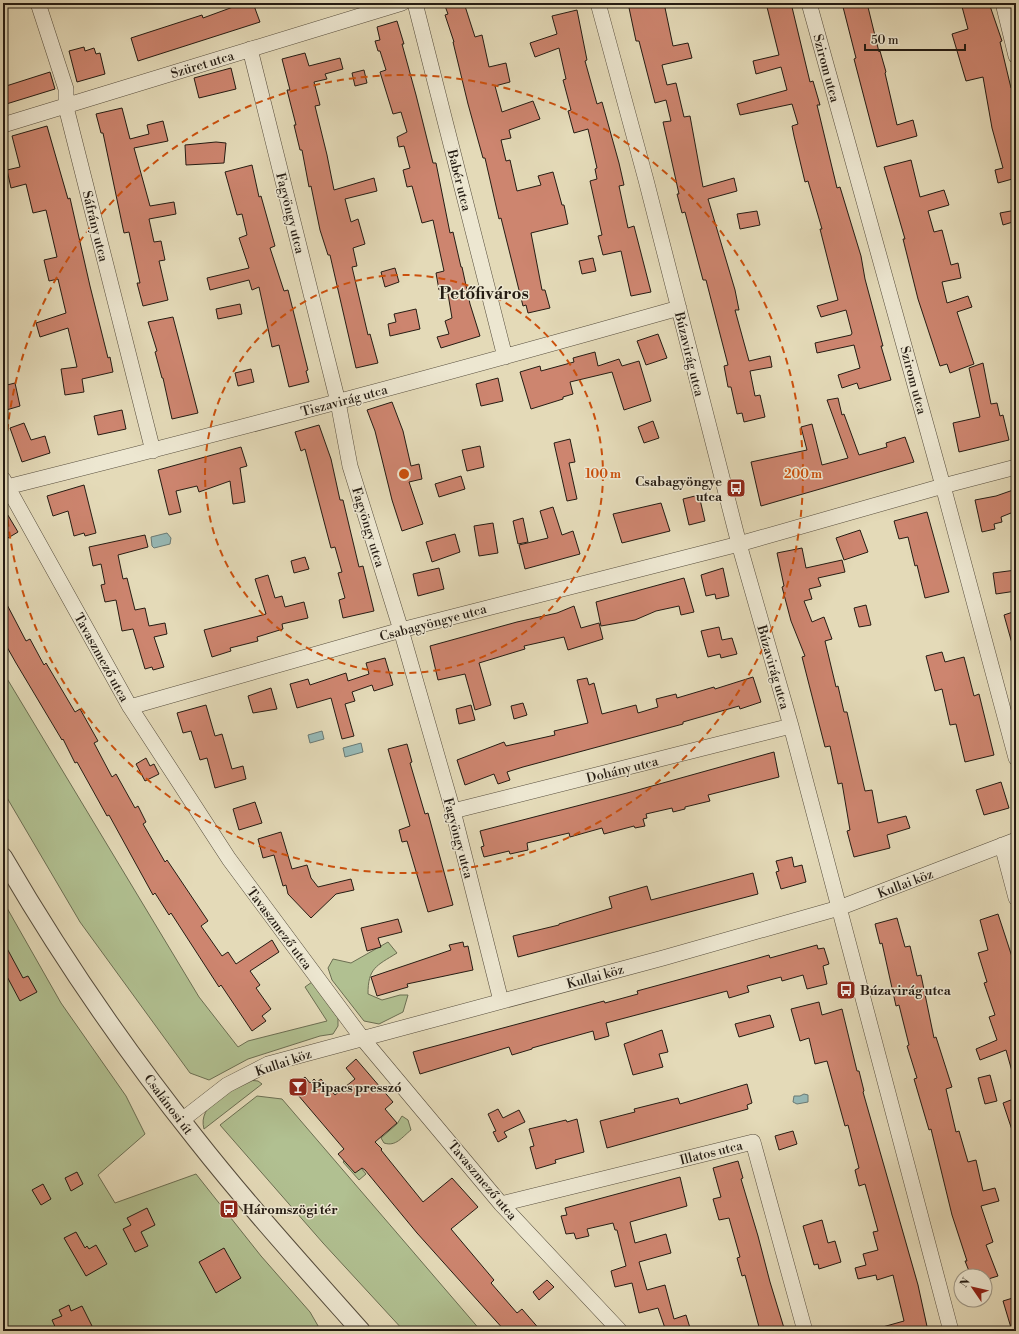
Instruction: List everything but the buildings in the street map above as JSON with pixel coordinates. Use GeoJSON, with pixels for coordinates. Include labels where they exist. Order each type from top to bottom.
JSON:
{"type":"FeatureCollection","features":[{"type":"Feature","properties":{"kind":"street","name":"Sáfrány utca"},"geometry":{"type":"LineString","coordinates":[[38,3],[66,89],[66,107],[153,451]]}},
{"type":"Feature","properties":{"kind":"street","name":"Szüret utca"},"geometry":{"type":"LineString","coordinates":[[3,125],[66,107],[402,3]]}},
{"type":"Feature","properties":{"kind":"street","name":"Babér utca"},"geometry":{"type":"LineString","coordinates":[[415,3],[505,357]]}},
{"type":"Feature","properties":{"kind":"street","name":"Búzavirág utca"},"geometry":{"type":"LineString","coordinates":[[598,3],[679,308],[739,544],[791,726],[951,1331]]}},
{"type":"Feature","properties":{"kind":"street","name":"Szirom utca"},"geometry":{"type":"LineString","coordinates":[[809,3],[943,486],[1016,758]]}},
{"type":"Feature","properties":{"kind":"street"},"geometry":{"type":"LineString","coordinates":[[1004,3],[1015,50]]}},
{"type":"Feature","properties":{"kind":"street","name":"Fagyöngy utca"},"geometry":{"type":"LineString","coordinates":[[250,49],[338,402],[350,466],[401,630],[452,811],[502,1002]]}},
{"type":"Feature","properties":{"kind":"street","name":"Tiszavirág utca"},"geometry":{"type":"LineString","coordinates":[[5,483],[153,451],[505,357],[679,308]]}},
{"type":"Feature","properties":{"kind":"street","name":"Csabagyöngye utca"},"geometry":{"type":"LineString","coordinates":[[130,707],[401,630],[739,544],[943,486],[1016,467]]}},
{"type":"Feature","properties":{"kind":"street","name":"Tavaszmező utca"},"geometry":{"type":"LineString","coordinates":[[5,483],[130,707],[229,859],[362,1038],[501,1204],[620,1331]]}},
{"type":"Feature","properties":{"kind":"street","name":"Dohány utca"},"geometry":{"type":"LineString","coordinates":[[452,811],[791,726]]}},
{"type":"Feature","properties":{"kind":"street","name":"Kullai köz"},"geometry":{"type":"LineString","coordinates":[[182,1120],[227,1085],[268,1064],[502,1002],[839,908],[1016,840]]}},
{"type":"Feature","properties":{"kind":"street"},"geometry":{"type":"LineString","coordinates":[[1002,845],[1016,898]]}},
{"type":"Feature","properties":{"kind":"street","name":"Csalánosi út"},"geometry":{"type":"LineString","coordinates":[[3,858],[27,898],[110,1024],[182,1120],[250,1204],[361,1331]]}},
{"type":"Feature","properties":{"kind":"street","name":"Illatos utca"},"geometry":{"type":"LineString","coordinates":[[501,1204],[753,1142],[805,1331]]}},
{"type":"Feature","properties":{"kind":"green space"},"geometry":{"type":"Polygon","coordinates":[[[3,672],[199,997],[238,1047],[248,1041],[327,1021],[305,987],[312,982],[338,1018],[338,1026],[333,1034],[320,1036],[248,1059],[209,1080],[190,1073],[80,922],[3,791],[3,672]]]}},
{"type":"Feature","properties":{"kind":"green space"},"geometry":{"type":"Polygon","coordinates":[[[3,901],[61,1003],[126,1096],[145,1134],[98,1175],[115,1203],[196,1174],[261,1256],[310,1312],[321,1331],[3,1331],[3,901]]]}},
{"type":"Feature","properties":{"kind":"green space"},"geometry":{"type":"Polygon","coordinates":[[[388,942],[397,953],[379,965],[372,973],[368,985],[368,994],[382,1000],[400,995],[408,995],[403,1012],[379,1024],[364,1021],[332,980],[328,968],[333,959],[351,963],[388,942]]]}},
{"type":"Feature","properties":{"kind":"green space"},"geometry":{"type":"Polygon","coordinates":[[[248,1080],[258,1081],[262,1084],[204,1129],[203,1120],[210,1105],[248,1080]]]}},
{"type":"Feature","properties":{"kind":"green space"},"geometry":{"type":"Polygon","coordinates":[[[257,1096],[282,1099],[481,1331],[404,1331],[323,1243],[220,1125],[257,1096]]]}},
{"type":"Feature","properties":{"kind":"green space"},"geometry":{"type":"Polygon","coordinates":[[[402,1116],[408,1120],[411,1130],[392,1144],[384,1143],[381,1138],[397,1124],[402,1116]]]}},
{"type":"Feature","properties":{"kind":"green space"},"geometry":{"type":"Polygon","coordinates":[[[350,1155],[366,1174],[359,1180],[343,1162],[350,1155]]]}},
{"type":"Feature","properties":{"kind":"water"},"geometry":{"type":"Polygon","coordinates":[[[167,533],[171,538],[170,544],[154,548],[152,546],[151,537],[167,533]]]}},
{"type":"Feature","properties":{"kind":"water"},"geometry":{"type":"Polygon","coordinates":[[[322,731],[324,739],[310,743],[308,735],[322,731]]]}},
{"type":"Feature","properties":{"kind":"water"},"geometry":{"type":"Polygon","coordinates":[[[361,743],[363,752],[345,757],[343,748],[361,743]]]}},
{"type":"Feature","properties":{"kind":"water"},"geometry":{"type":"Polygon","coordinates":[[[804,1094],[808,1095],[808,1102],[797,1104],[793,1102],[794,1096],[804,1094]]]}},
{"type":"Feature","properties":{"kind":"place","name":"Csabagyöngye utca"},"geometry":{"type":"Point","coordinates":[736,488]}},
{"type":"Feature","properties":{"kind":"place","name":"Búzavirág utca"},"geometry":{"type":"Point","coordinates":[846,990]}},
{"type":"Feature","properties":{"kind":"place","name":"Pipacs presszó"},"geometry":{"type":"Point","coordinates":[298,1087]}},
{"type":"Feature","properties":{"kind":"place","name":"Háromszögi tér"},"geometry":{"type":"Point","coordinates":[229,1209]}},
{"type":"Feature","properties":{"kind":"district","name":"Petőfiváros"},"geometry":{"type":"Point","coordinates":[484,293]}}]}
